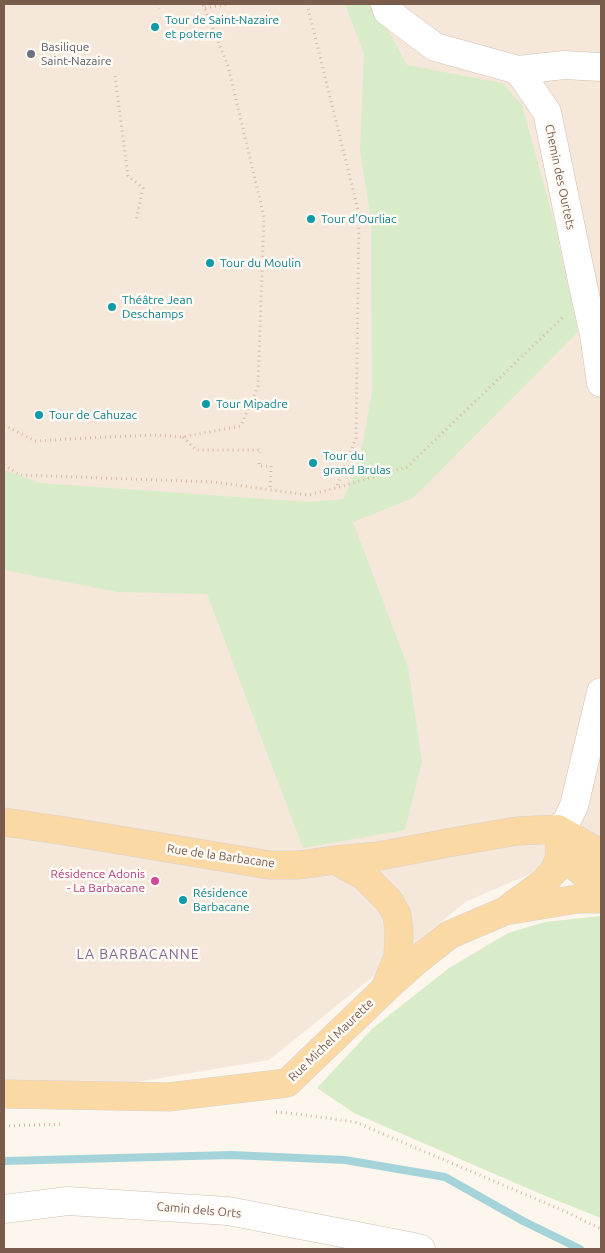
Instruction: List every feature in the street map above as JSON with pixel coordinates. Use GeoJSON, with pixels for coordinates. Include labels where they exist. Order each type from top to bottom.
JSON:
{"type":"FeatureCollection","features":[{"type":"Feature","properties":{"kind":"main road","name":"Rue de la Barbacane"},"geometry":{"type":"LineString","coordinates":[[4,822],[268,865],[300,865],[379,856],[517,831],[558,829]]}},
{"type":"Feature","properties":{"kind":"main road"},"geometry":{"type":"LineString","coordinates":[[558,829],[601,854]]}},
{"type":"Feature","properties":{"kind":"main road"},"geometry":{"type":"LineString","coordinates":[[558,829],[575,866],[601,885]]}},
{"type":"Feature","properties":{"kind":"main road"},"geometry":{"type":"LineString","coordinates":[[505,911],[543,883],[554,870],[560,855],[558,829]]}},
{"type":"Feature","properties":{"kind":"main road"},"geometry":{"type":"LineString","coordinates":[[335,860],[364,876],[388,901],[397,915],[399,931],[398,957],[386,988]]}},
{"type":"Feature","properties":{"kind":"main road","name":"Rue Michel Maurette"},"geometry":{"type":"LineString","coordinates":[[4,1094],[168,1097],[287,1083],[386,988],[449,935],[505,911],[577,899],[601,898]]}},
{"type":"Feature","properties":{"kind":"street"},"geometry":{"type":"LineString","coordinates":[[385,4],[388,10],[435,47],[518,70],[564,66],[601,67]]}},
{"type":"Feature","properties":{"kind":"street","name":"Chemin des Ourtets"},"geometry":{"type":"LineString","coordinates":[[518,70],[547,112],[594,334],[601,384]]}},
{"type":"Feature","properties":{"kind":"street"},"geometry":{"type":"LineString","coordinates":[[558,829],[566,822],[574,806],[601,692]]}},
{"type":"Feature","properties":{"kind":"street","name":"Camin dels Orts"},"geometry":{"type":"LineString","coordinates":[[4,1209],[68,1201],[228,1211],[421,1249]]}},
{"type":"Feature","properties":{"kind":"path"},"geometry":{"type":"LineString","coordinates":[[157,4],[158,9]]}},
{"type":"Feature","properties":{"kind":"path"},"geometry":{"type":"LineString","coordinates":[[4,426],[35,441],[106,436],[158,435],[182,437],[241,426],[258,386],[264,217],[228,66],[204,6],[229,4]]}},
{"type":"Feature","properties":{"kind":"path"},"geometry":{"type":"LineString","coordinates":[[307,4],[359,214],[356,438],[336,488]]}},
{"type":"Feature","properties":{"kind":"path"},"geometry":{"type":"LineString","coordinates":[[175,33],[215,34]]}},
{"type":"Feature","properties":{"kind":"path"},"geometry":{"type":"LineString","coordinates":[[115,76],[128,176],[143,188],[136,221]]}},
{"type":"Feature","properties":{"kind":"path"},"geometry":{"type":"LineString","coordinates":[[4,464],[20,475],[214,482],[308,495],[336,488],[407,467],[556,323]]}},
{"type":"Feature","properties":{"kind":"path"},"geometry":{"type":"LineString","coordinates":[[182,437],[196,450],[260,450],[260,454]]}},
{"type":"Feature","properties":{"kind":"path"},"geometry":{"type":"LineString","coordinates":[[259,463],[260,466],[271,466],[270,490]]}},
{"type":"Feature","properties":{"kind":"path"},"geometry":{"type":"LineString","coordinates":[[270,1112],[355,1122],[564,1211],[601,1229]]}},
{"type":"Feature","properties":{"kind":"path"},"geometry":{"type":"LineString","coordinates":[[4,1126],[67,1123]]}},
{"type":"Feature","properties":{"kind":"shaded area"},"geometry":{"type":"Polygon","coordinates":[[[4,4],[601,4],[601,871],[565,859],[467,901],[269,1060],[4,1104],[4,4]]]}},
{"type":"Feature","properties":{"kind":"green space"},"geometry":{"type":"Polygon","coordinates":[[[345,4],[374,4],[407,65],[502,83],[522,105],[554,222],[578,332],[413,498],[353,522],[408,667],[422,761],[405,830],[303,848],[207,594],[118,592],[4,570],[4,470],[40,483],[310,502],[343,499],[359,465],[372,391],[371,221],[360,150],[364,54],[345,4]]]}},
{"type":"Feature","properties":{"kind":"green space"},"geometry":{"type":"Polygon","coordinates":[[[601,916],[601,1218],[543,1195],[354,1113],[317,1088],[373,1028],[449,968],[508,933],[545,922],[601,916]]]}},
{"type":"Feature","properties":{"kind":"waterway"},"geometry":{"type":"LineString","coordinates":[[4,1161],[231,1155],[345,1160],[445,1177],[523,1221],[580,1249]]}},
{"type":"Feature","properties":{"kind":"place","name":"Tour de Saint-Nazaire et poterne"},"geometry":{"type":"Point","coordinates":[155,27]}},
{"type":"Feature","properties":{"kind":"place","name":"Basilique Saint-Nazaire"},"geometry":{"type":"Point","coordinates":[31,54]}},
{"type":"Feature","properties":{"kind":"place","name":"Tour d'Ourliac"},"geometry":{"type":"Point","coordinates":[311,219]}},
{"type":"Feature","properties":{"kind":"place","name":"Tour du Moulin"},"geometry":{"type":"Point","coordinates":[210,263]}},
{"type":"Feature","properties":{"kind":"place","name":"Théâtre Jean Deschamps"},"geometry":{"type":"Point","coordinates":[112,307]}},
{"type":"Feature","properties":{"kind":"place","name":"Tour Mipadre"},"geometry":{"type":"Point","coordinates":[206,404]}},
{"type":"Feature","properties":{"kind":"place","name":"Tour de Cahuzac"},"geometry":{"type":"Point","coordinates":[39,415]}},
{"type":"Feature","properties":{"kind":"place","name":"Tour du grand Brulas"},"geometry":{"type":"Point","coordinates":[313,463]}},
{"type":"Feature","properties":{"kind":"place","name":"Résidence Adonis - La Barbacane"},"geometry":{"type":"Point","coordinates":[155,881]}},
{"type":"Feature","properties":{"kind":"place","name":"Résidence Barbacane"},"geometry":{"type":"Point","coordinates":[183,900]}},
{"type":"Feature","properties":{"kind":"district","name":"LA BARBACANNE"},"geometry":{"type":"Point","coordinates":[138,954]}}]}
